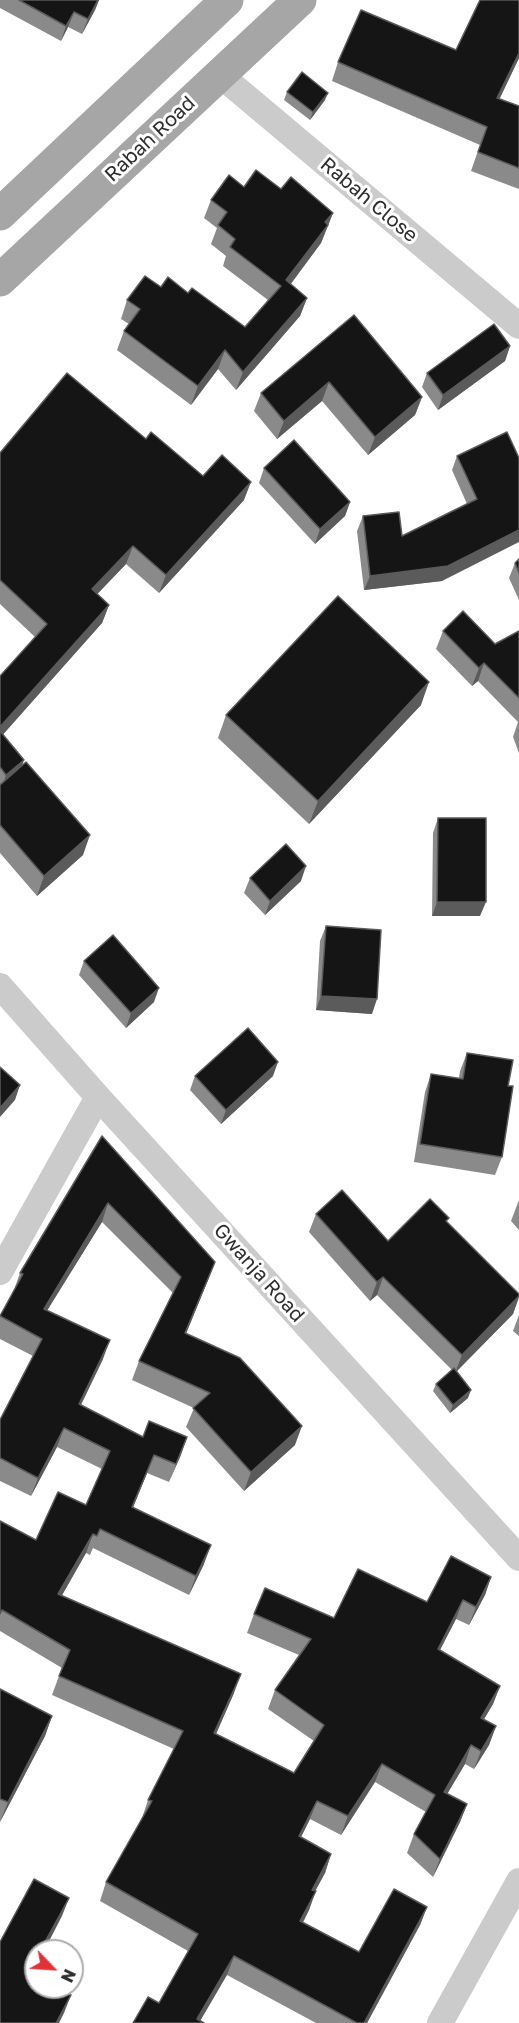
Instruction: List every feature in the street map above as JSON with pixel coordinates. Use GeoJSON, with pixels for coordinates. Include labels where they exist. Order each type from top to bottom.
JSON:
{"type":"FeatureCollection","features":[{"type":"Feature","properties":{"kind":"main road"},"geometry":{"type":"LineString","coordinates":[[0,214],[227,0]]}},
{"type":"Feature","properties":{"kind":"main road","name":"Rabah Road"},"geometry":{"type":"LineString","coordinates":[[0,280],[300,0]]}},
{"type":"Feature","properties":{"kind":"street","name":"Rabah Close"},"geometry":{"type":"LineString","coordinates":[[219,74],[519,326]]}},
{"type":"Feature","properties":{"kind":"street","name":"Gwanja Road"},"geometry":{"type":"LineString","coordinates":[[0,986],[98,1097],[519,1558]]}},
{"type":"Feature","properties":{"kind":"street"},"geometry":{"type":"LineString","coordinates":[[0,1272],[98,1097]]}},
{"type":"Feature","properties":{"kind":"street"},"geometry":{"type":"LineString","coordinates":[[440,2023],[519,1881]]}},
{"type":"Feature","properties":{"kind":"building"},"geometry":{"type":"Polygon","coordinates":[[[19,0],[98,0],[88,19],[74,12],[66,26],[19,0]]]}},
{"type":"Feature","properties":{"kind":"building"},"geometry":{"type":"Polygon","coordinates":[[[480,0],[519,0],[519,53],[497,98],[519,106],[519,168],[478,152],[487,127],[338,62],[361,10],[456,50],[480,0]]]}},
{"type":"Feature","properties":{"kind":"building"},"geometry":{"type":"Polygon","coordinates":[[[302,72],[328,93],[313,112],[287,92],[302,72]]]}},
{"type":"Feature","properties":{"kind":"building"},"geometry":{"type":"Polygon","coordinates":[[[256,170],[281,189],[291,177],[333,213],[325,222],[328,225],[286,280],[307,298],[243,372],[225,350],[198,386],[124,331],[140,309],[127,300],[145,276],[161,287],[168,277],[188,293],[192,288],[245,327],[281,286],[230,247],[235,239],[218,225],[227,212],[211,200],[229,175],[244,187],[256,170]]]}},
{"type":"Feature","properties":{"kind":"building"},"geometry":{"type":"Polygon","coordinates":[[[354,315],[422,397],[375,437],[329,382],[284,421],[261,393],[354,315]]]}},
{"type":"Feature","properties":{"kind":"building"},"geometry":{"type":"Polygon","coordinates":[[[494,324],[510,346],[443,395],[427,373],[494,324]]]}},
{"type":"Feature","properties":{"kind":"building"},"geometry":{"type":"Polygon","coordinates":[[[67,373],[146,439],[151,432],[203,476],[222,455],[251,482],[166,575],[133,546],[92,589],[109,605],[0,727],[0,676],[47,624],[0,580],[0,453],[67,373]]]}},
{"type":"Feature","properties":{"kind":"building"},"geometry":{"type":"Polygon","coordinates":[[[507,432],[519,458],[519,530],[448,566],[370,576],[363,516],[399,512],[402,536],[477,499],[457,456],[507,432]]]}},
{"type":"Feature","properties":{"kind":"building"},"geometry":{"type":"Polygon","coordinates":[[[294,440],[350,502],[320,529],[264,468],[294,440]]]}},
{"type":"Feature","properties":{"kind":"building"},"geometry":{"type":"Polygon","coordinates":[[[519,559],[519,573],[515,563],[519,559]]]}},
{"type":"Feature","properties":{"kind":"building"},"geometry":{"type":"Polygon","coordinates":[[[338,596],[429,682],[318,801],[226,715],[338,596]]]}},
{"type":"Feature","properties":{"kind":"building"},"geometry":{"type":"Polygon","coordinates":[[[463,611],[495,644],[519,631],[519,698],[484,663],[479,668],[443,631],[463,611]]]}},
{"type":"Feature","properties":{"kind":"building"},"geometry":{"type":"Polygon","coordinates":[[[0,731],[24,760],[6,775],[0,767],[0,731]]]}},
{"type":"Feature","properties":{"kind":"building"},"geometry":{"type":"Polygon","coordinates":[[[26,762],[90,835],[44,876],[0,825],[0,785],[26,762]]]}},
{"type":"Feature","properties":{"kind":"building"},"geometry":{"type":"Polygon","coordinates":[[[438,818],[486,818],[486,902],[437,902],[438,818]]]}},
{"type":"Feature","properties":{"kind":"building"},"geometry":{"type":"Polygon","coordinates":[[[286,844],[306,866],[270,901],[250,878],[286,844]]]}},
{"type":"Feature","properties":{"kind":"building"},"geometry":{"type":"Polygon","coordinates":[[[326,926],[381,930],[377,999],[321,996],[326,926]]]}},
{"type":"Feature","properties":{"kind":"building"},"geometry":{"type":"Polygon","coordinates":[[[113,935],[159,988],[131,1013],[84,961],[113,935]]]}},
{"type":"Feature","properties":{"kind":"building"},"geometry":{"type":"Polygon","coordinates":[[[248,1028],[278,1062],[226,1110],[195,1076],[248,1028]]]}},
{"type":"Feature","properties":{"kind":"building"},"geometry":{"type":"Polygon","coordinates":[[[467,1053],[513,1060],[508,1086],[513,1086],[502,1157],[420,1144],[431,1074],[463,1079],[467,1053]]]}},
{"type":"Feature","properties":{"kind":"building"},"geometry":{"type":"Polygon","coordinates":[[[0,1067],[20,1085],[0,1108],[0,1067]]]}},
{"type":"Feature","properties":{"kind":"building"},"geometry":{"type":"Polygon","coordinates":[[[102,1136],[215,1262],[185,1333],[240,1358],[302,1426],[251,1472],[193,1408],[210,1393],[139,1361],[181,1277],[108,1203],[44,1309],[110,1340],[79,1404],[143,1437],[149,1421],[187,1437],[176,1464],[154,1455],[132,1507],[211,1545],[196,1576],[100,1529],[97,1536],[93,1534],[58,1594],[241,1674],[214,1733],[294,1773],[324,1725],[275,1690],[311,1639],[254,1614],[265,1588],[334,1618],[358,1569],[427,1602],[451,1556],[491,1577],[476,1607],[463,1600],[438,1649],[500,1686],[481,1718],[496,1726],[481,1751],[471,1745],[444,1792],[467,1804],[440,1859],[414,1834],[435,1795],[382,1764],[348,1816],[317,1801],[299,1836],[331,1854],[312,1890],[316,1891],[300,1921],[359,1952],[394,1889],[427,1907],[364,2023],[357,2023],[234,1956],[197,2019],[204,2023],[133,2023],[148,1997],[159,2003],[198,1934],[106,1882],[152,1801],[148,1800],[183,1731],[59,1676],[70,1650],[2,1610],[0,1614],[0,1521],[36,1540],[58,1492],[86,1505],[110,1451],[64,1428],[38,1478],[0,1458],[0,1420],[42,1339],[0,1316],[23,1274],[20,1273],[102,1136]]]}},
{"type":"Feature","properties":{"kind":"building"},"geometry":{"type":"Polygon","coordinates":[[[342,1190],[388,1241],[430,1199],[449,1218],[446,1221],[519,1296],[462,1355],[383,1277],[377,1282],[316,1214],[342,1190]]]}},
{"type":"Feature","properties":{"kind":"building"},"geometry":{"type":"Polygon","coordinates":[[[454,1368],[471,1390],[453,1405],[436,1384],[454,1368]]]}},
{"type":"Feature","properties":{"kind":"building"},"geometry":{"type":"Polygon","coordinates":[[[0,1689],[52,1716],[8,1802],[0,1799],[0,1689]]]}},
{"type":"Feature","properties":{"kind":"building"},"geometry":{"type":"Polygon","coordinates":[[[34,1879],[69,1898],[47,1939],[24,1939],[24,1999],[69,1999],[56,2023],[0,2023],[0,1942],[34,1879]]]}}]}
